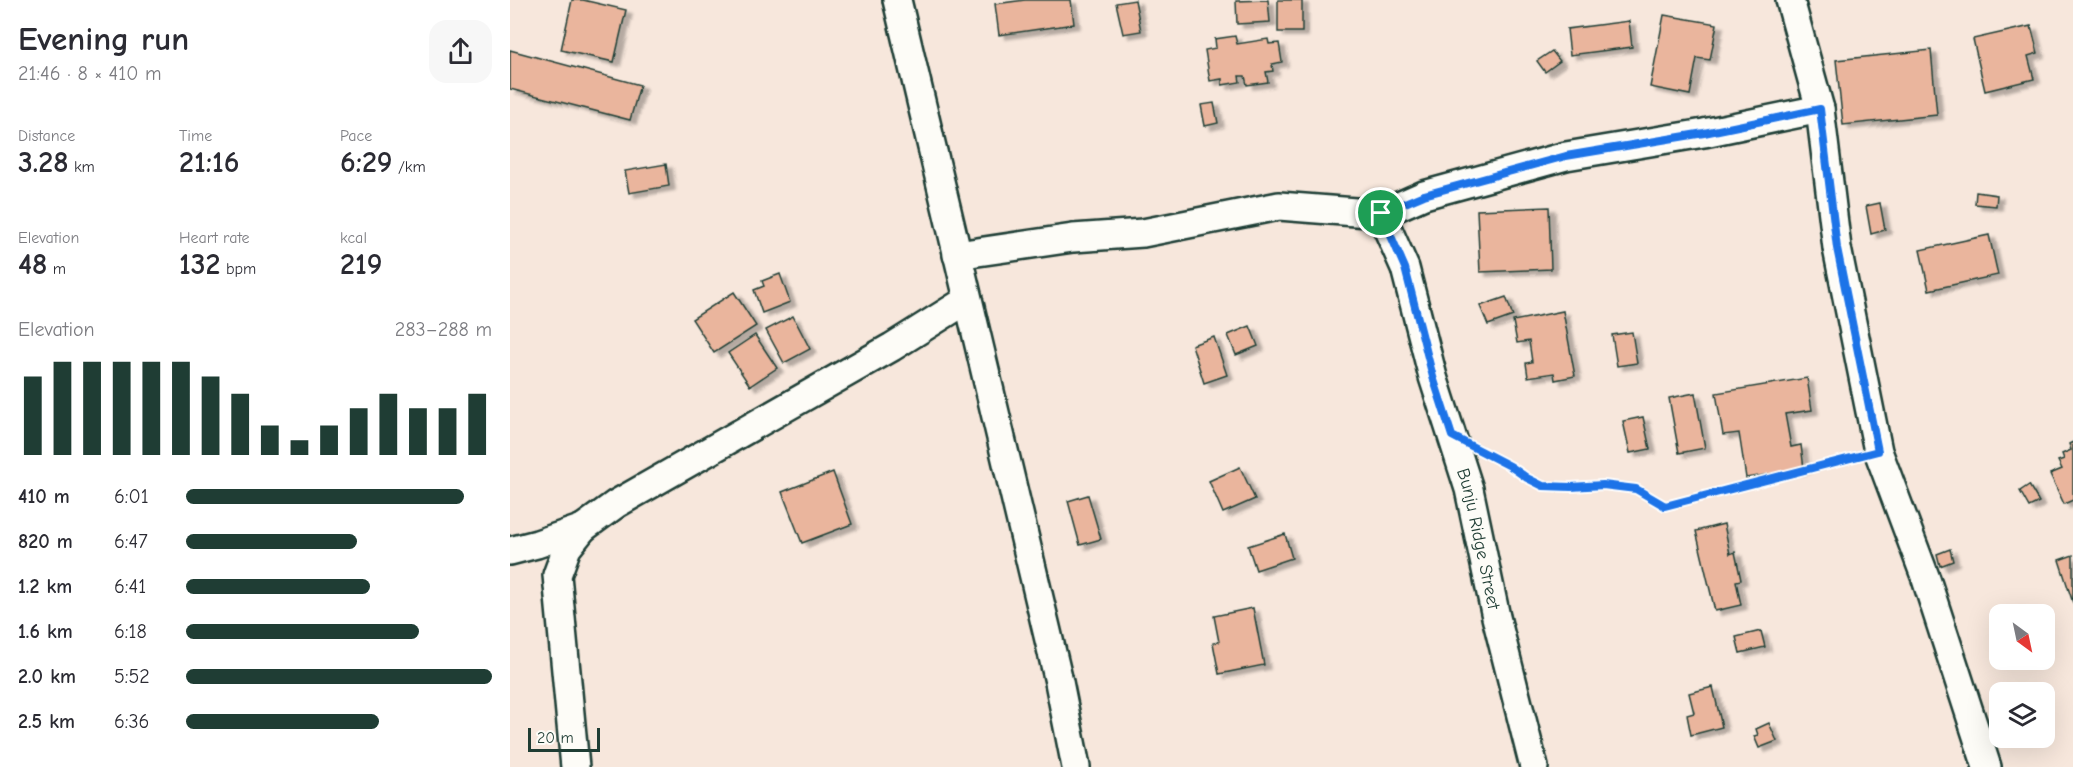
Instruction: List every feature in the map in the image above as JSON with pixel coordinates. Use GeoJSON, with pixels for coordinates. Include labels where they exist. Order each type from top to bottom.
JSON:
{"type":"FeatureCollection","features":[{"type":"Feature","properties":{"kind":"street"},"geometry":{"type":"LineString","coordinates":[[897,0],[1059,682],[1076,767]]}},
{"type":"Feature","properties":{"kind":"street"},"geometry":{"type":"LineString","coordinates":[[1790,0],[1820,109],[1837,248],[1878,451],[1926,579],[1987,767]]}},
{"type":"Feature","properties":{"kind":"street"},"geometry":{"type":"LineString","coordinates":[[957,255],[1073,238],[1143,233],[1279,206],[1381,213],[1424,195],[1566,156],[1704,133],[1820,109]]}},
{"type":"Feature","properties":{"kind":"street","name":"Bunju Ridge Street"},"geometry":{"type":"LineString","coordinates":[[1381,213],[1405,268],[1430,366],[1469,489],[1496,617],[1534,767]]}},
{"type":"Feature","properties":{"kind":"street"},"geometry":{"type":"LineString","coordinates":[[575,767],[557,575],[567,548],[583,528],[616,504],[892,346],[967,300]]}},
{"type":"Feature","properties":{"kind":"street"},"geometry":{"type":"LineString","coordinates":[[510,551],[583,528]]}},
{"type":"Feature","properties":{"kind":"path"},"geometry":{"type":"LineString","coordinates":[[1452,436],[1543,486],[1603,485],[1636,489],[1665,506],[1878,451]]}},
{"type":"Feature","properties":{"kind":"building"},"geometry":{"type":"Polygon","coordinates":[[[572,0],[583,0],[626,10],[614,62],[561,50],[572,0]]]}},
{"type":"Feature","properties":{"kind":"building"},"geometry":{"type":"Polygon","coordinates":[[[1025,0],[1071,0],[1074,24],[999,35],[995,4],[1025,0]]]}},
{"type":"Feature","properties":{"kind":"building"},"geometry":{"type":"Polygon","coordinates":[[[1135,0],[1141,31],[1123,34],[1116,3],[1135,0]]]}},
{"type":"Feature","properties":{"kind":"building"},"geometry":{"type":"Polygon","coordinates":[[[1268,0],[1270,22],[1237,24],[1236,1],[1268,0]]]}},
{"type":"Feature","properties":{"kind":"building"},"geometry":{"type":"Polygon","coordinates":[[[1278,0],[1302,0],[1302,32],[1278,32],[1278,0]]]}},
{"type":"Feature","properties":{"kind":"building"},"geometry":{"type":"Polygon","coordinates":[[[1664,15],[1717,24],[1710,60],[1697,58],[1690,95],[1650,87],[1664,15]]]}},
{"type":"Feature","properties":{"kind":"building"},"geometry":{"type":"Polygon","coordinates":[[[1629,21],[1632,47],[1570,55],[1567,29],[1629,21]]]}},
{"type":"Feature","properties":{"kind":"building"},"geometry":{"type":"Polygon","coordinates":[[[2031,26],[2038,53],[2028,56],[2034,79],[1985,91],[1973,39],[2031,26]]]}},
{"type":"Feature","properties":{"kind":"building"},"geometry":{"type":"Polygon","coordinates":[[[1235,36],[1237,44],[1268,39],[1269,44],[1279,43],[1282,62],[1272,64],[1273,71],[1266,72],[1268,82],[1247,85],[1245,76],[1239,76],[1240,82],[1222,85],[1222,79],[1210,81],[1205,50],[1216,48],[1215,39],[1235,36]]]}},
{"type":"Feature","properties":{"kind":"building"},"geometry":{"type":"Polygon","coordinates":[[[510,50],[640,85],[630,120],[510,89],[510,50]]]}},
{"type":"Feature","properties":{"kind":"building"},"geometry":{"type":"Polygon","coordinates":[[[1931,50],[1937,115],[1843,125],[1836,60],[1931,50]]]}},
{"type":"Feature","properties":{"kind":"building"},"geometry":{"type":"Polygon","coordinates":[[[1552,51],[1560,61],[1545,72],[1537,61],[1552,51]]]}},
{"type":"Feature","properties":{"kind":"building"},"geometry":{"type":"Polygon","coordinates":[[[1214,103],[1218,123],[1205,126],[1201,105],[1214,103]]]}},
{"type":"Feature","properties":{"kind":"building"},"geometry":{"type":"Polygon","coordinates":[[[666,164],[669,186],[629,193],[625,171],[666,164]]]}},
{"type":"Feature","properties":{"kind":"building"},"geometry":{"type":"Polygon","coordinates":[[[1976,192],[1997,195],[1996,206],[1975,204],[1976,192]]]}},
{"type":"Feature","properties":{"kind":"building"},"geometry":{"type":"Polygon","coordinates":[[[1880,203],[1885,230],[1871,234],[1866,206],[1880,203]]]}},
{"type":"Feature","properties":{"kind":"building"},"geometry":{"type":"Polygon","coordinates":[[[1549,207],[1551,269],[1480,272],[1477,210],[1549,207]]]}},
{"type":"Feature","properties":{"kind":"building"},"geometry":{"type":"Polygon","coordinates":[[[1989,235],[1998,275],[1929,290],[1920,250],[1989,235]]]}},
{"type":"Feature","properties":{"kind":"building"},"geometry":{"type":"Polygon","coordinates":[[[780,274],[790,302],[762,313],[754,290],[764,286],[762,281],[780,274]]]}},
{"type":"Feature","properties":{"kind":"building"},"geometry":{"type":"Polygon","coordinates":[[[734,292],[756,326],[714,353],[692,319],[734,292]]]}},
{"type":"Feature","properties":{"kind":"building"},"geometry":{"type":"Polygon","coordinates":[[[1506,297],[1513,316],[1488,325],[1480,306],[1506,297]]]}},
{"type":"Feature","properties":{"kind":"building"},"geometry":{"type":"Polygon","coordinates":[[[1563,311],[1575,376],[1555,380],[1554,373],[1528,377],[1526,363],[1532,362],[1529,341],[1517,343],[1513,321],[1563,311]]]}},
{"type":"Feature","properties":{"kind":"building"},"geometry":{"type":"Polygon","coordinates":[[[793,316],[810,349],[784,363],[766,330],[793,316]]]}},
{"type":"Feature","properties":{"kind":"building"},"geometry":{"type":"Polygon","coordinates":[[[1250,326],[1258,346],[1236,355],[1228,335],[1250,326]]]}},
{"type":"Feature","properties":{"kind":"building"},"geometry":{"type":"Polygon","coordinates":[[[1632,332],[1637,363],[1617,366],[1612,335],[1632,332]]]}},
{"type":"Feature","properties":{"kind":"building"},"geometry":{"type":"Polygon","coordinates":[[[755,335],[777,368],[750,386],[728,353],[755,335]]]}},
{"type":"Feature","properties":{"kind":"building"},"geometry":{"type":"Polygon","coordinates":[[[1214,337],[1227,375],[1204,383],[1192,345],[1214,337]]]}},
{"type":"Feature","properties":{"kind":"building"},"geometry":{"type":"Polygon","coordinates":[[[1807,378],[1812,410],[1785,414],[1791,447],[1801,445],[1804,469],[1746,478],[1739,433],[1723,435],[1716,393],[1807,378]]]}},
{"type":"Feature","properties":{"kind":"building"},"geometry":{"type":"Polygon","coordinates":[[[1695,393],[1705,448],[1679,453],[1669,398],[1695,393]]]}},
{"type":"Feature","properties":{"kind":"building"},"geometry":{"type":"Polygon","coordinates":[[[1643,417],[1650,449],[1630,453],[1623,421],[1643,417]]]}},
{"type":"Feature","properties":{"kind":"building"},"geometry":{"type":"Polygon","coordinates":[[[2073,442],[2073,500],[2064,504],[2050,474],[2062,469],[2058,461],[2064,459],[2062,454],[2071,450],[2069,444],[2073,442]]]}},
{"type":"Feature","properties":{"kind":"building"},"geometry":{"type":"Polygon","coordinates":[[[1240,467],[1255,499],[1223,513],[1209,481],[1240,467]]]}},
{"type":"Feature","properties":{"kind":"building"},"geometry":{"type":"Polygon","coordinates":[[[833,472],[852,524],[802,543],[782,492],[833,472]]]}},
{"type":"Feature","properties":{"kind":"building"},"geometry":{"type":"Polygon","coordinates":[[[2029,485],[2039,502],[2029,507],[2020,491],[2029,485]]]}},
{"type":"Feature","properties":{"kind":"building"},"geometry":{"type":"Polygon","coordinates":[[[1088,495],[1101,539],[1080,545],[1068,501],[1088,495]]]}},
{"type":"Feature","properties":{"kind":"building"},"geometry":{"type":"Polygon","coordinates":[[[1724,524],[1730,554],[1735,552],[1741,580],[1736,581],[1741,605],[1715,611],[1696,531],[1724,524]]]}},
{"type":"Feature","properties":{"kind":"building"},"geometry":{"type":"Polygon","coordinates":[[[1285,534],[1292,558],[1256,570],[1248,546],[1285,534]]]}},
{"type":"Feature","properties":{"kind":"building"},"geometry":{"type":"Polygon","coordinates":[[[1950,549],[1953,561],[1940,566],[1937,554],[1950,549]]]}},
{"type":"Feature","properties":{"kind":"building"},"geometry":{"type":"Polygon","coordinates":[[[2073,555],[2073,603],[2059,560],[2073,555]]]}},
{"type":"Feature","properties":{"kind":"building"},"geometry":{"type":"Polygon","coordinates":[[[1253,608],[1264,665],[1219,674],[1213,643],[1219,642],[1214,616],[1253,608]]]}},
{"type":"Feature","properties":{"kind":"building"},"geometry":{"type":"Polygon","coordinates":[[[1761,631],[1765,647],[1740,653],[1736,637],[1761,631]]]}},
{"type":"Feature","properties":{"kind":"building"},"geometry":{"type":"Polygon","coordinates":[[[1713,687],[1722,727],[1691,735],[1687,715],[1694,713],[1689,693],[1713,687]]]}},
{"type":"Feature","properties":{"kind":"building"},"geometry":{"type":"Polygon","coordinates":[[[1769,723],[1777,741],[1759,748],[1754,736],[1758,735],[1756,729],[1769,723]]]}},
{"type":"Feature","properties":{"kind":"route"},"geometry":{"type":"LineString","coordinates":[[1820,109],[1837,248],[1878,451],[1665,506],[1636,489],[1603,485],[1543,486],[1452,436],[1417,321],[1405,268],[1381,213],[1424,195],[1566,156],[1704,133],[1820,109]]}}]}
